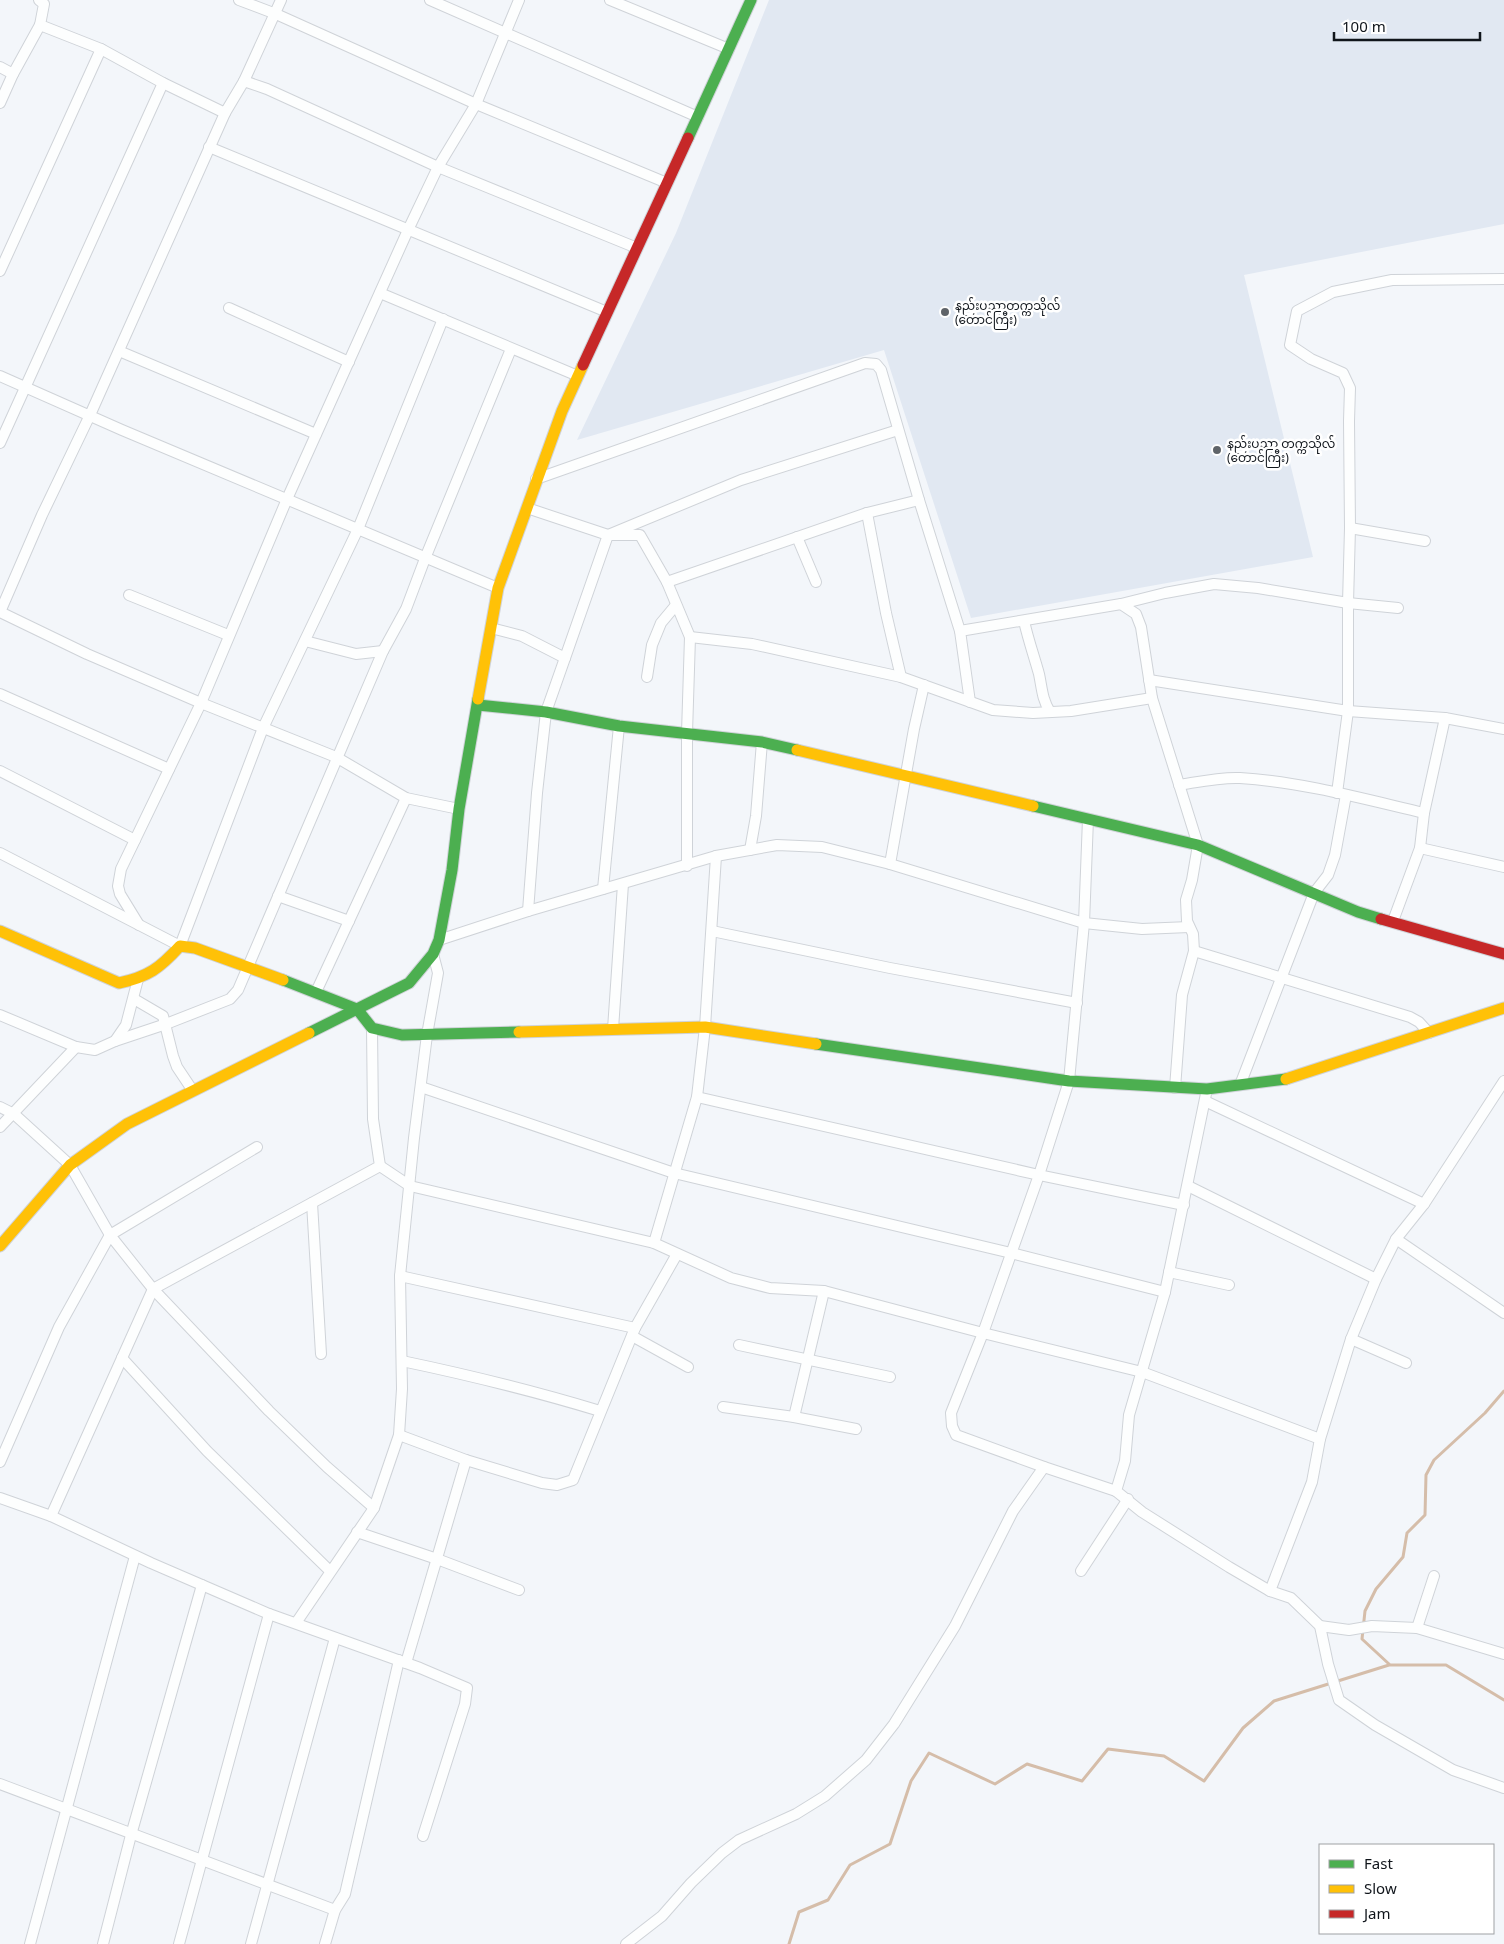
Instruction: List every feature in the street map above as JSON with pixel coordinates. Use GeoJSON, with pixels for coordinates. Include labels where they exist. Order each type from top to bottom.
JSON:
{"type":"FeatureCollection","features":[{"type":"Feature","properties":{"kind":"street"},"geometry":{"type":"LineString","coordinates":[[0,103],[13,74],[40,25],[44,4],[39,0]]}},
{"type":"Feature","properties":{"kind":"street"},"geometry":{"type":"LineString","coordinates":[[238,0],[276,14],[476,104],[668,183]]}},
{"type":"Feature","properties":{"kind":"street"},"geometry":{"type":"LineString","coordinates":[[281,0],[244,81],[225,113],[209,147],[119,351],[42,515],[0,612],[87,654],[201,703],[336,757],[406,798],[459,809]]}},
{"type":"Feature","properties":{"kind":"street"},"geometry":{"type":"LineString","coordinates":[[430,0],[698,117]]}},
{"type":"Feature","properties":{"kind":"street"},"geometry":{"type":"LineString","coordinates":[[139,925],[120,894],[117,882],[121,869],[201,703],[228,635],[287,499],[408,230],[438,167],[476,104],[519,0]]}},
{"type":"Feature","properties":{"kind":"street"},"geometry":{"type":"LineString","coordinates":[[610,0],[729,48]]}},
{"type":"Feature","properties":{"kind":"street"},"geometry":{"type":"LineString","coordinates":[[0,1246],[70,1165],[127,1124],[409,983],[433,954],[439,940],[452,870],[459,809],[498,588],[562,411],[751,0]]}},
{"type":"Feature","properties":{"kind":"street"},"geometry":{"type":"LineString","coordinates":[[40,25],[101,49],[163,83],[225,113]]}},
{"type":"Feature","properties":{"kind":"street"},"geometry":{"type":"LineString","coordinates":[[0,271],[101,49]]}},
{"type":"Feature","properties":{"kind":"street"},"geometry":{"type":"LineString","coordinates":[[0,67],[13,74]]}},
{"type":"Feature","properties":{"kind":"street"},"geometry":{"type":"LineString","coordinates":[[244,81],[267,89],[438,167],[637,248]]}},
{"type":"Feature","properties":{"kind":"street"},"geometry":{"type":"LineString","coordinates":[[0,443],[163,83]]}},
{"type":"Feature","properties":{"kind":"street"},"geometry":{"type":"LineString","coordinates":[[209,147],[607,312]]}},
{"type":"Feature","properties":{"kind":"street"},"geometry":{"type":"LineString","coordinates":[[1240,1085],[1314,893],[1328,875],[1335,856],[1348,711],[1350,388],[1343,373],[1311,359],[1290,344],[1297,311],[1332,292],[1392,280],[1504,279]]}},
{"type":"Feature","properties":{"kind":"street"},"geometry":{"type":"LineString","coordinates":[[380,293],[578,376]]}},
{"type":"Feature","properties":{"kind":"street"},"geometry":{"type":"LineString","coordinates":[[229,308],[349,362]]}},
{"type":"Feature","properties":{"kind":"street"},"geometry":{"type":"LineString","coordinates":[[0,932],[119,982],[138,979],[158,970],[180,946],[264,728],[358,529],[443,319]]}},
{"type":"Feature","properties":{"kind":"street"},"geometry":{"type":"LineString","coordinates":[[0,1015],[76,1047],[95,1050],[230,999],[238,990],[336,757],[384,651],[406,609],[510,349]]}},
{"type":"Feature","properties":{"kind":"street"},"geometry":{"type":"LineString","coordinates":[[119,351],[316,434]]}},
{"type":"Feature","properties":{"kind":"street"},"geometry":{"type":"LineString","coordinates":[[536,480],[865,363],[876,364],[881,370],[960,631],[970,702]]}},
{"type":"Feature","properties":{"kind":"street"},"geometry":{"type":"LineString","coordinates":[[0,376],[498,588]]}},
{"type":"Feature","properties":{"kind":"street"},"geometry":{"type":"LineString","coordinates":[[528,912],[537,792],[546,712],[608,535],[741,480],[898,430]]}},
{"type":"Feature","properties":{"kind":"street"},"geometry":{"type":"LineString","coordinates":[[667,582],[867,513],[919,500]]}},
{"type":"Feature","properties":{"kind":"street"},"geometry":{"type":"LineString","coordinates":[[527,508],[608,535],[640,535],[667,582],[690,637],[687,733],[687,866]]}},
{"type":"Feature","properties":{"kind":"street"},"geometry":{"type":"LineString","coordinates":[[867,513],[886,613],[901,677]]}},
{"type":"Feature","properties":{"kind":"street"},"geometry":{"type":"LineString","coordinates":[[1350,528],[1426,541]]}},
{"type":"Feature","properties":{"kind":"street"},"geometry":{"type":"LineString","coordinates":[[797,538],[816,582]]}},
{"type":"Feature","properties":{"kind":"street"},"geometry":{"type":"LineString","coordinates":[[960,631],[1122,604],[1165,593],[1214,584],[1258,588],[1348,603],[1398,608]]}},
{"type":"Feature","properties":{"kind":"street"},"geometry":{"type":"LineString","coordinates":[[129,595],[228,635]]}},
{"type":"Feature","properties":{"kind":"street"},"geometry":{"type":"LineString","coordinates":[[1122,604],[1136,614],[1142,627],[1152,698],[1198,845],[1192,880],[1186,900],[1187,921],[1193,934],[1194,951],[1182,996],[1175,1088]]}},
{"type":"Feature","properties":{"kind":"street"},"geometry":{"type":"LineString","coordinates":[[647,677],[652,645],[660,623],[676,605]]}},
{"type":"Feature","properties":{"kind":"street"},"geometry":{"type":"LineString","coordinates":[[1024,621],[1030,649],[1039,676],[1043,700],[1050,712]]}},
{"type":"Feature","properties":{"kind":"street"},"geometry":{"type":"LineString","coordinates":[[491,628],[522,636],[566,658]]}},
{"type":"Feature","properties":{"kind":"street"},"geometry":{"type":"LineString","coordinates":[[690,637],[752,644],[901,677],[993,710],[1033,713],[1050,712],[1152,698]]}},
{"type":"Feature","properties":{"kind":"street"},"geometry":{"type":"LineString","coordinates":[[305,641],[356,654],[384,651]]}},
{"type":"Feature","properties":{"kind":"street"},"geometry":{"type":"LineString","coordinates":[[1149,680],[1348,711],[1445,718],[1504,728]]}},
{"type":"Feature","properties":{"kind":"street"},"geometry":{"type":"LineString","coordinates":[[890,864],[905,775],[924,685]]}},
{"type":"Feature","properties":{"kind":"street"},"geometry":{"type":"LineString","coordinates":[[0,694],[169,769]]}},
{"type":"Feature","properties":{"kind":"street"},"geometry":{"type":"LineString","coordinates":[[478,705],[546,712],[619,726],[762,742],[1198,845],[1358,912],[1504,954]]}},
{"type":"Feature","properties":{"kind":"street"},"geometry":{"type":"LineString","coordinates":[[1393,921],[1420,848],[1424,813],[1445,718]]}},
{"type":"Feature","properties":{"kind":"street"},"geometry":{"type":"LineString","coordinates":[[603,889],[619,726]]}},
{"type":"Feature","properties":{"kind":"street"},"geometry":{"type":"LineString","coordinates":[[750,850],[756,816],[762,742]]}},
{"type":"Feature","properties":{"kind":"street"},"geometry":{"type":"LineString","coordinates":[[0,772],[135,840]]}},
{"type":"Feature","properties":{"kind":"street"},"geometry":{"type":"LineString","coordinates":[[1179,785],[1238,778],[1341,794],[1424,813]]}},
{"type":"Feature","properties":{"kind":"street"},"geometry":{"type":"LineString","coordinates":[[316,992],[406,798]]}},
{"type":"Feature","properties":{"kind":"street"},"geometry":{"type":"LineString","coordinates":[[1088,819],[1084,923],[1069,1081],[1039,1175],[983,1333],[951,1413],[952,1426],[956,1435],[1116,1491],[1142,1512],[1270,1591],[1292,1598],[1320,1626],[1328,1664],[1339,1700],[1375,1725],[1453,1770],[1504,1788]]}},
{"type":"Feature","properties":{"kind":"street"},"geometry":{"type":"LineString","coordinates":[[439,940],[716,856],[777,845],[822,847],[890,864],[1084,923],[1142,929],[1189,927]]}},
{"type":"Feature","properties":{"kind":"street"},"geometry":{"type":"LineString","coordinates":[[1420,848],[1504,867]]}},
{"type":"Feature","properties":{"kind":"street"},"geometry":{"type":"LineString","coordinates":[[0,853],[180,946],[195,948],[357,1009],[372,1028],[373,1119],[380,1166],[410,1186],[654,1243],[731,1278],[770,1288],[824,1291],[1142,1372],[1320,1439]]}},
{"type":"Feature","properties":{"kind":"street"},"geometry":{"type":"LineString","coordinates":[[654,1243],[697,1097],[705,1026],[716,856]]}},
{"type":"Feature","properties":{"kind":"street"},"geometry":{"type":"LineString","coordinates":[[613,1029],[623,884]]}},
{"type":"Feature","properties":{"kind":"street"},"geometry":{"type":"LineString","coordinates":[[278,896],[349,921]]}},
{"type":"Feature","properties":{"kind":"street"},"geometry":{"type":"LineString","coordinates":[[712,931],[890,968],[1077,1003]]}},
{"type":"Feature","properties":{"kind":"street"},"geometry":{"type":"LineString","coordinates":[[1194,951],[1410,1016],[1420,1022],[1429,1033]]}},
{"type":"Feature","properties":{"kind":"street"},"geometry":{"type":"LineString","coordinates":[[296,1623],[374,1508],[399,1436],[402,1390],[400,1276],[420,1087],[438,973],[433,954]]}},
{"type":"Feature","properties":{"kind":"street"},"geometry":{"type":"LineString","coordinates":[[115,1041],[126,1025],[138,979]]}},
{"type":"Feature","properties":{"kind":"street"},"geometry":{"type":"LineString","coordinates":[[134,1000],[163,1016],[177,1066],[193,1090]]}},
{"type":"Feature","properties":{"kind":"street"},"geometry":{"type":"LineString","coordinates":[[1206,1095],[1240,1085],[1287,1079],[1504,1008]]}},
{"type":"Feature","properties":{"kind":"street"},"geometry":{"type":"LineString","coordinates":[[372,1028],[402,1035],[427,1035],[705,1026],[1000,1069],[1069,1081],[1175,1088],[1206,1095],[1424,1204]]}},
{"type":"Feature","properties":{"kind":"street"},"geometry":{"type":"LineString","coordinates":[[0,1127],[76,1047]]}},
{"type":"Feature","properties":{"kind":"street"},"geometry":{"type":"LineString","coordinates":[[1270,1591],[1312,1482],[1320,1439],[1351,1339],[1376,1278],[1396,1239],[1424,1204],[1504,1081]]}},
{"type":"Feature","properties":{"kind":"street"},"geometry":{"type":"LineString","coordinates":[[420,1087],[674,1173],[1011,1253],[1165,1292]]}},
{"type":"Feature","properties":{"kind":"street"},"geometry":{"type":"LineString","coordinates":[[1116,1491],[1125,1461],[1129,1415],[1165,1292],[1206,1095]]}},
{"type":"Feature","properties":{"kind":"street"},"geometry":{"type":"LineString","coordinates":[[697,1097],[1039,1175],[1184,1204]]}},
{"type":"Feature","properties":{"kind":"street"},"geometry":{"type":"LineString","coordinates":[[0,1107],[14,1114],[70,1165],[110,1235],[153,1290],[326,1467],[374,1508]]}},
{"type":"Feature","properties":{"kind":"street"},"geometry":{"type":"LineString","coordinates":[[0,1462],[59,1327],[110,1235],[257,1147]]}},
{"type":"Feature","properties":{"kind":"street"},"geometry":{"type":"LineString","coordinates":[[50,1516],[153,1290],[380,1166]]}},
{"type":"Feature","properties":{"kind":"street"},"geometry":{"type":"LineString","coordinates":[[1188,1186],[1376,1278]]}},
{"type":"Feature","properties":{"kind":"street"},"geometry":{"type":"LineString","coordinates":[[312,1203],[321,1354]]}},
{"type":"Feature","properties":{"kind":"street"},"geometry":{"type":"LineString","coordinates":[[1396,1239],[1504,1314]]}},
{"type":"Feature","properties":{"kind":"street"},"geometry":{"type":"LineString","coordinates":[[399,1436],[466,1460],[542,1483],[557,1485],[573,1480],[634,1332],[676,1254]]}},
{"type":"Feature","properties":{"kind":"street"},"geometry":{"type":"LineString","coordinates":[[1169,1272],[1229,1286]]}},
{"type":"Feature","properties":{"kind":"street"},"geometry":{"type":"LineString","coordinates":[[400,1276],[634,1332],[688,1367]]}},
{"type":"Feature","properties":{"kind":"street"},"geometry":{"type":"LineString","coordinates":[[794,1416],[824,1291]]}},
{"type":"Feature","properties":{"kind":"street"},"geometry":{"type":"LineString","coordinates":[[1351,1339],[1406,1363]]}},
{"type":"Feature","properties":{"kind":"street"},"geometry":{"type":"LineString","coordinates":[[739,1345],[890,1377]]}},
{"type":"Feature","properties":{"kind":"street"},"geometry":{"type":"LineString","coordinates":[[122,1358],[207,1450],[330,1572]]}},
{"type":"Feature","properties":{"kind":"street"},"geometry":{"type":"LineString","coordinates":[[402,1361],[496,1382],[600,1411]]}},
{"type":"Feature","properties":{"kind":"street"},"geometry":{"type":"LineString","coordinates":[[723,1408],[794,1416],[856,1429]]}},
{"type":"Feature","properties":{"kind":"street"},"geometry":{"type":"LineString","coordinates":[[326,1944],[335,1910],[346,1894],[403,1662],[437,1559],[466,1460]]}},
{"type":"Feature","properties":{"kind":"street"},"geometry":{"type":"LineString","coordinates":[[626,1944],[662,1916],[691,1883],[722,1853],[739,1840],[796,1814],[824,1796],[866,1760],[894,1724],[955,1626],[1013,1511],[1044,1467]]}},
{"type":"Feature","properties":{"kind":"street"},"geometry":{"type":"LineString","coordinates":[[0,1498],[50,1516],[135,1556],[269,1614],[403,1662],[466,1688],[465,1704],[423,1836]]}},
{"type":"Feature","properties":{"kind":"street"},"geometry":{"type":"LineString","coordinates":[[1081,1572],[1128,1499]]}},
{"type":"Feature","properties":{"kind":"street"},"geometry":{"type":"LineString","coordinates":[[357,1532],[437,1559],[519,1590]]}},
{"type":"Feature","properties":{"kind":"street"},"geometry":{"type":"LineString","coordinates":[[30,1944],[135,1556]]}},
{"type":"Feature","properties":{"kind":"street"},"geometry":{"type":"LineString","coordinates":[[1417,1628],[1434,1576]]}},
{"type":"Feature","properties":{"kind":"street"},"geometry":{"type":"LineString","coordinates":[[103,1944],[202,1585]]}},
{"type":"Feature","properties":{"kind":"street"},"geometry":{"type":"LineString","coordinates":[[179,1944],[269,1614]]}},
{"type":"Feature","properties":{"kind":"street"},"geometry":{"type":"LineString","coordinates":[[1320,1626],[1349,1630],[1372,1626],[1417,1628],[1504,1654]]}},
{"type":"Feature","properties":{"kind":"street"},"geometry":{"type":"LineString","coordinates":[[251,1944],[335,1638]]}},
{"type":"Feature","properties":{"kind":"street"},"geometry":{"type":"LineString","coordinates":[[0,1784],[335,1910]]}},
{"type":"Feature","properties":{"kind":"shaded area","name":"နည်းပညာတက္ကသိုလ် (တောင်ကြီး)"},"geometry":{"type":"Polygon","coordinates":[[[769,0],[1504,0],[1504,224],[1244,275],[1313,557],[971,618],[884,350],[577,440],[676,233],[769,0]]]}},
{"type":"Feature","properties":{"kind":"waterway"},"geometry":{"type":"LineString","coordinates":[[1389,1664],[1362,1639],[1365,1611],[1376,1589],[1403,1557],[1407,1533],[1425,1515],[1426,1475],[1434,1460],[1485,1413],[1504,1391]]}},
{"type":"Feature","properties":{"kind":"waterway"},"geometry":{"type":"LineString","coordinates":[[789,1944],[799,1912],[828,1900],[850,1865],[890,1844],[911,1781],[929,1753],[995,1784],[1027,1764],[1082,1781],[1108,1749],[1164,1756],[1204,1781],[1243,1728],[1274,1701],[1389,1665],[1446,1665],[1504,1700]]}},
{"type":"Feature","properties":{"kind":"traffic: fast"},"geometry":{"type":"LineString","coordinates":[[688,138],[751,0]]}},
{"type":"Feature","properties":{"kind":"traffic: fast"},"geometry":{"type":"LineString","coordinates":[[309,1033],[409,983],[433,954],[439,940],[452,870],[459,809],[478,699]]}},
{"type":"Feature","properties":{"kind":"traffic: fast"},"geometry":{"type":"LineString","coordinates":[[478,705],[546,712],[619,726],[762,742],[797,750]]}},
{"type":"Feature","properties":{"kind":"traffic: fast"},"geometry":{"type":"LineString","coordinates":[[1033,806],[1198,845],[1358,912],[1381,919]]}},
{"type":"Feature","properties":{"kind":"traffic: fast"},"geometry":{"type":"LineString","coordinates":[[283,980],[357,1009],[372,1028],[402,1035],[519,1032]]}},
{"type":"Feature","properties":{"kind":"traffic: fast"},"geometry":{"type":"LineString","coordinates":[[816,1044],[1069,1081],[1207,1089],[1286,1079]]}},
{"type":"Feature","properties":{"kind":"traffic: slow"},"geometry":{"type":"LineString","coordinates":[[478,699],[498,588],[562,411],[583,365]]}},
{"type":"Feature","properties":{"kind":"traffic: slow"},"geometry":{"type":"LineString","coordinates":[[797,750],[1033,806]]}},
{"type":"Feature","properties":{"kind":"traffic: slow"},"geometry":{"type":"LineString","coordinates":[[0,931],[119,983],[138,978],[160,966],[180,946],[195,948],[283,980]]}},
{"type":"Feature","properties":{"kind":"traffic: slow"},"geometry":{"type":"LineString","coordinates":[[1286,1079],[1504,1008]]}},
{"type":"Feature","properties":{"kind":"traffic: slow"},"geometry":{"type":"LineString","coordinates":[[519,1032],[705,1027],[816,1044]]}},
{"type":"Feature","properties":{"kind":"traffic: slow"},"geometry":{"type":"LineString","coordinates":[[0,1246],[70,1165],[127,1124],[309,1033]]}},
{"type":"Feature","properties":{"kind":"traffic: jam"},"geometry":{"type":"LineString","coordinates":[[583,365],[688,138]]}},
{"type":"Feature","properties":{"kind":"traffic: jam"},"geometry":{"type":"LineString","coordinates":[[1381,919],[1504,954]]}},
{"type":"Feature","properties":{"kind":"place","name":"နည်းပညာတက္ကသိုလ် (တောင်ကြီး)"},"geometry":{"type":"Point","coordinates":[945,312]}},
{"type":"Feature","properties":{"kind":"place","name":"နည်းပညာ တက္ကသိုလ် (တောင်ကြီး)"},"geometry":{"type":"Point","coordinates":[1217,450]}}]}
